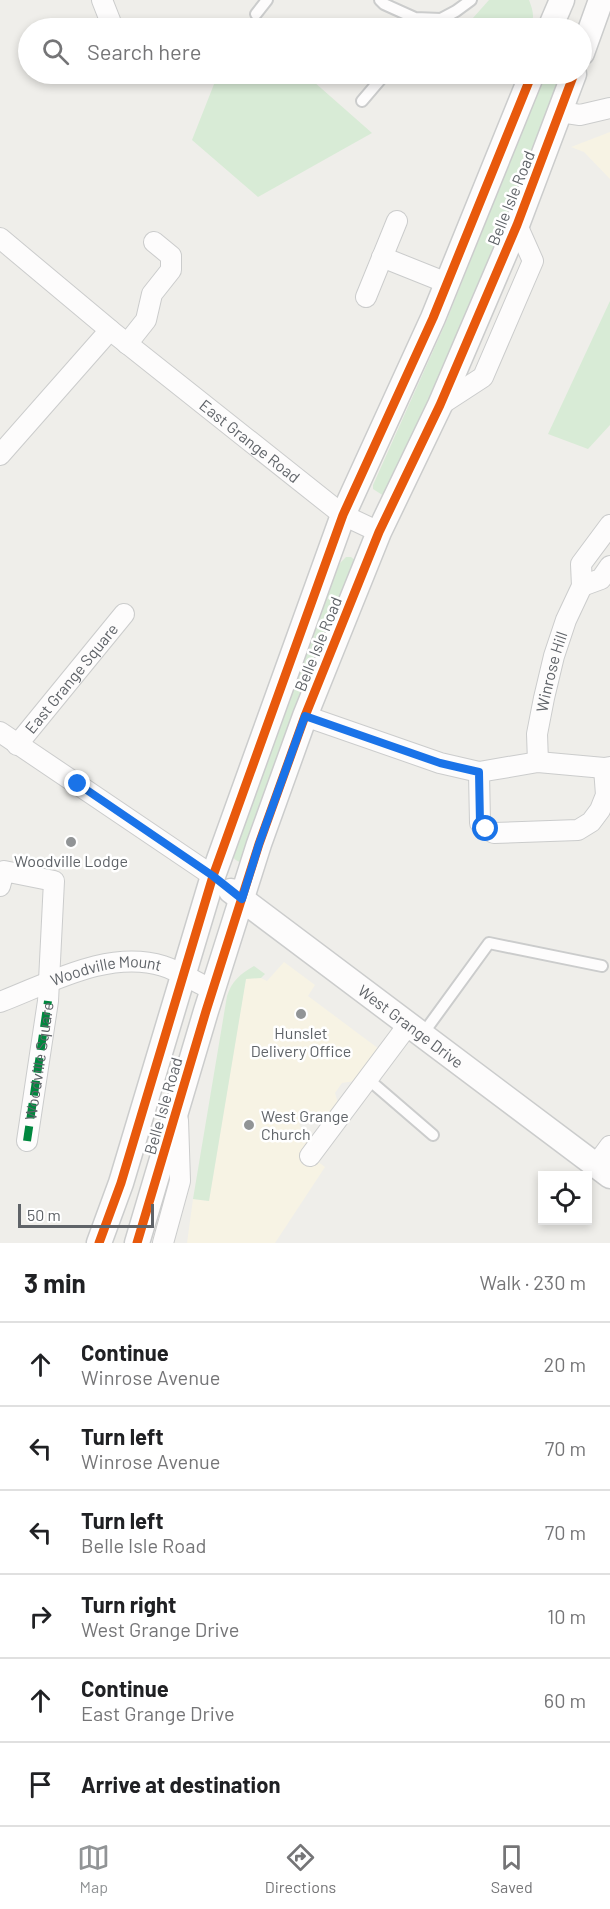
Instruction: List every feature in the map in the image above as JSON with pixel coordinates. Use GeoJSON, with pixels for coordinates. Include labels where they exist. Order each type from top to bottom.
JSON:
{"type":"FeatureCollection","features":[{"type":"Feature","properties":{"kind":"street"},"geometry":{"type":"LineString","coordinates":[[102,0],[109,18]]}},
{"type":"Feature","properties":{"kind":"street"},"geometry":{"type":"LineString","coordinates":[[554,18],[562,0]]}},
{"type":"Feature","properties":{"kind":"street"},"geometry":{"type":"LineString","coordinates":[[592,25],[601,0]]}},
{"type":"Feature","properties":{"kind":"street","name":"Belle Isle Road"},"geometry":{"type":"LineString","coordinates":[[99,1243],[121,1183],[213,876],[343,514],[433,318],[528,84]]}},
{"type":"Feature","properties":{"kind":"street","name":"Belle Isle Road"},"geometry":{"type":"LineString","coordinates":[[137,1243],[259,844],[305,716],[379,532],[440,405],[517,225],[570,84]]}},
{"type":"Feature","properties":{"kind":"street"},"geometry":{"type":"LineString","coordinates":[[560,112],[580,115],[610,108]]}},
{"type":"Feature","properties":{"kind":"street"},"geometry":{"type":"LineString","coordinates":[[366,297],[397,221]]}},
{"type":"Feature","properties":{"kind":"street","name":"East Grange Road"},"geometry":{"type":"LineString","coordinates":[[0,238],[110,330],[343,514],[379,532]]}},
{"type":"Feature","properties":{"kind":"street"},"geometry":{"type":"LineString","coordinates":[[128,344],[146,320],[152,294],[171,270],[171,256],[154,242]]}},
{"type":"Feature","properties":{"kind":"street"},"geometry":{"type":"LineString","coordinates":[[382,257],[447,283]]}},
{"type":"Feature","properties":{"kind":"street"},"geometry":{"type":"LineString","coordinates":[[0,455],[110,330]]}},
{"type":"Feature","properties":{"kind":"street","name":"Winrose Hill"},"geometry":{"type":"LineString","coordinates":[[538,762],[537,734],[552,663],[566,620],[582,586],[581,564],[610,525]]}},
{"type":"Feature","properties":{"kind":"street"},"geometry":{"type":"LineString","coordinates":[[582,586],[601,579],[610,566]]}},
{"type":"Feature","properties":{"kind":"street","name":"East Grange Square"},"geometry":{"type":"LineString","coordinates":[[17,745],[124,614]]}},
{"type":"Feature","properties":{"kind":"street"},"geometry":{"type":"LineString","coordinates":[[305,716],[440,763],[479,772],[538,762],[607,767],[606,795],[600,810],[591,822],[578,830],[494,833],[480,823],[479,772]]}},
{"type":"Feature","properties":{"kind":"street"},"geometry":{"type":"LineString","coordinates":[[0,732],[213,876]]}},
{"type":"Feature","properties":{"kind":"street","name":"Woodville Square"},"geometry":{"type":"LineString","coordinates":[[0,886],[4,871],[54,881],[48,1001],[27,1141]]}},
{"type":"Feature","properties":{"kind":"street","name":"West Grange Drive"},"geometry":{"type":"LineString","coordinates":[[213,876],[415,1030],[605,1162]]}},
{"type":"Feature","properties":{"kind":"street","name":"Woodville Mount"},"geometry":{"type":"LineString","coordinates":[[0,1002],[72,972],[138,961],[165,966],[213,990]]}},
{"type":"Feature","properties":{"kind":"street"},"geometry":{"type":"LineString","coordinates":[[310,1156],[319,1131],[415,1030]]}},
{"type":"Feature","properties":{"kind":"street","name":"Belle Isle Road"},"geometry":{"type":"LineString","coordinates":[[163,1243],[180,1181],[177,1112]]}},
{"type":"Feature","properties":{"kind":"lane"},"geometry":{"type":"LineString","coordinates":[[256,14],[267,0]]}},
{"type":"Feature","properties":{"kind":"lane"},"geometry":{"type":"LineString","coordinates":[[380,0],[415,18]]}},
{"type":"Feature","properties":{"kind":"lane"},"geometry":{"type":"LineString","coordinates":[[443,18],[471,0]]}},
{"type":"Feature","properties":{"kind":"lane"},"geometry":{"type":"LineString","coordinates":[[362,101],[376,84]]}},
{"type":"Feature","properties":{"kind":"lane"},"geometry":{"type":"LineString","coordinates":[[415,1030],[489,943],[602,966]]}},
{"type":"Feature","properties":{"kind":"lane"},"geometry":{"type":"LineString","coordinates":[[368,1079],[433,1135]]}},
{"type":"Feature","properties":{"kind":"shaded area"},"geometry":{"type":"Polygon","coordinates":[[[610,132],[610,179],[584,152],[571,147],[610,132]]]}},
{"type":"Feature","properties":{"kind":"shaded area"},"geometry":{"type":"Polygon","coordinates":[[[284,962],[315,985],[308,996],[379,1049],[355,1081],[342,1083],[335,1093],[338,1103],[324,1120],[308,1113],[299,1125],[305,1131],[309,1141],[305,1152],[325,1167],[275,1243],[187,1243],[193,1199],[209,1201],[246,978],[261,978],[267,981],[284,962]]]}},
{"type":"Feature","properties":{"kind":"green space"},"geometry":{"type":"Polygon","coordinates":[[[489,0],[529,0],[533,15],[532,18],[473,18],[489,0]]]}},
{"type":"Feature","properties":{"kind":"green space"},"geometry":{"type":"Polygon","coordinates":[[[214,84],[316,84],[372,133],[258,197],[192,140],[214,84]]]}},
{"type":"Feature","properties":{"kind":"green space"},"geometry":{"type":"Polygon","coordinates":[[[541,84],[561,84],[463,329],[384,496],[373,489],[373,485],[446,322],[541,84]]]}},
{"type":"Feature","properties":{"kind":"green space"},"geometry":{"type":"Polygon","coordinates":[[[610,301],[610,425],[588,449],[548,434],[610,301]]]}},
{"type":"Feature","properties":{"kind":"green space"},"geometry":{"type":"Polygon","coordinates":[[[346,557],[351,557],[356,561],[242,862],[239,861],[232,855],[295,672],[340,563],[346,557]]]}},
{"type":"Feature","properties":{"kind":"green space"},"geometry":{"type":"Polygon","coordinates":[[[254,966],[265,974],[261,978],[246,979],[209,1201],[193,1199],[227,996],[237,978],[254,966]]]}},
{"type":"Feature","properties":{"kind":"marked path"},"geometry":{"type":"LineString","coordinates":[[27,1141],[48,1001]]}},
{"type":"Feature","properties":{"kind":"cycle path"},"geometry":{"type":"LineString","coordinates":[[99,1243],[121,1183],[213,876],[343,515],[433,318],[528,84]]}},
{"type":"Feature","properties":{"kind":"cycle path"},"geometry":{"type":"LineString","coordinates":[[137,1243],[206,1011],[259,844],[305,716],[379,532],[440,405],[517,225],[570,84]]}},
{"type":"Feature","properties":{"kind":"place","name":"Woodville Lodge"},"geometry":{"type":"Point","coordinates":[71,842]}},
{"type":"Feature","properties":{"kind":"place","name":"Hunslet Delivery Office"},"geometry":{"type":"Point","coordinates":[301,1014]}},
{"type":"Feature","properties":{"kind":"place","name":"West Grange Church"},"geometry":{"type":"Point","coordinates":[249,1125]}},
{"type":"Feature","properties":{"kind":"route"},"geometry":{"type":"LineString","coordinates":[[78,784],[213,876],[242,899],[259,844],[305,716],[440,763],[479,772],[480,823],[486,829]]}}]}
